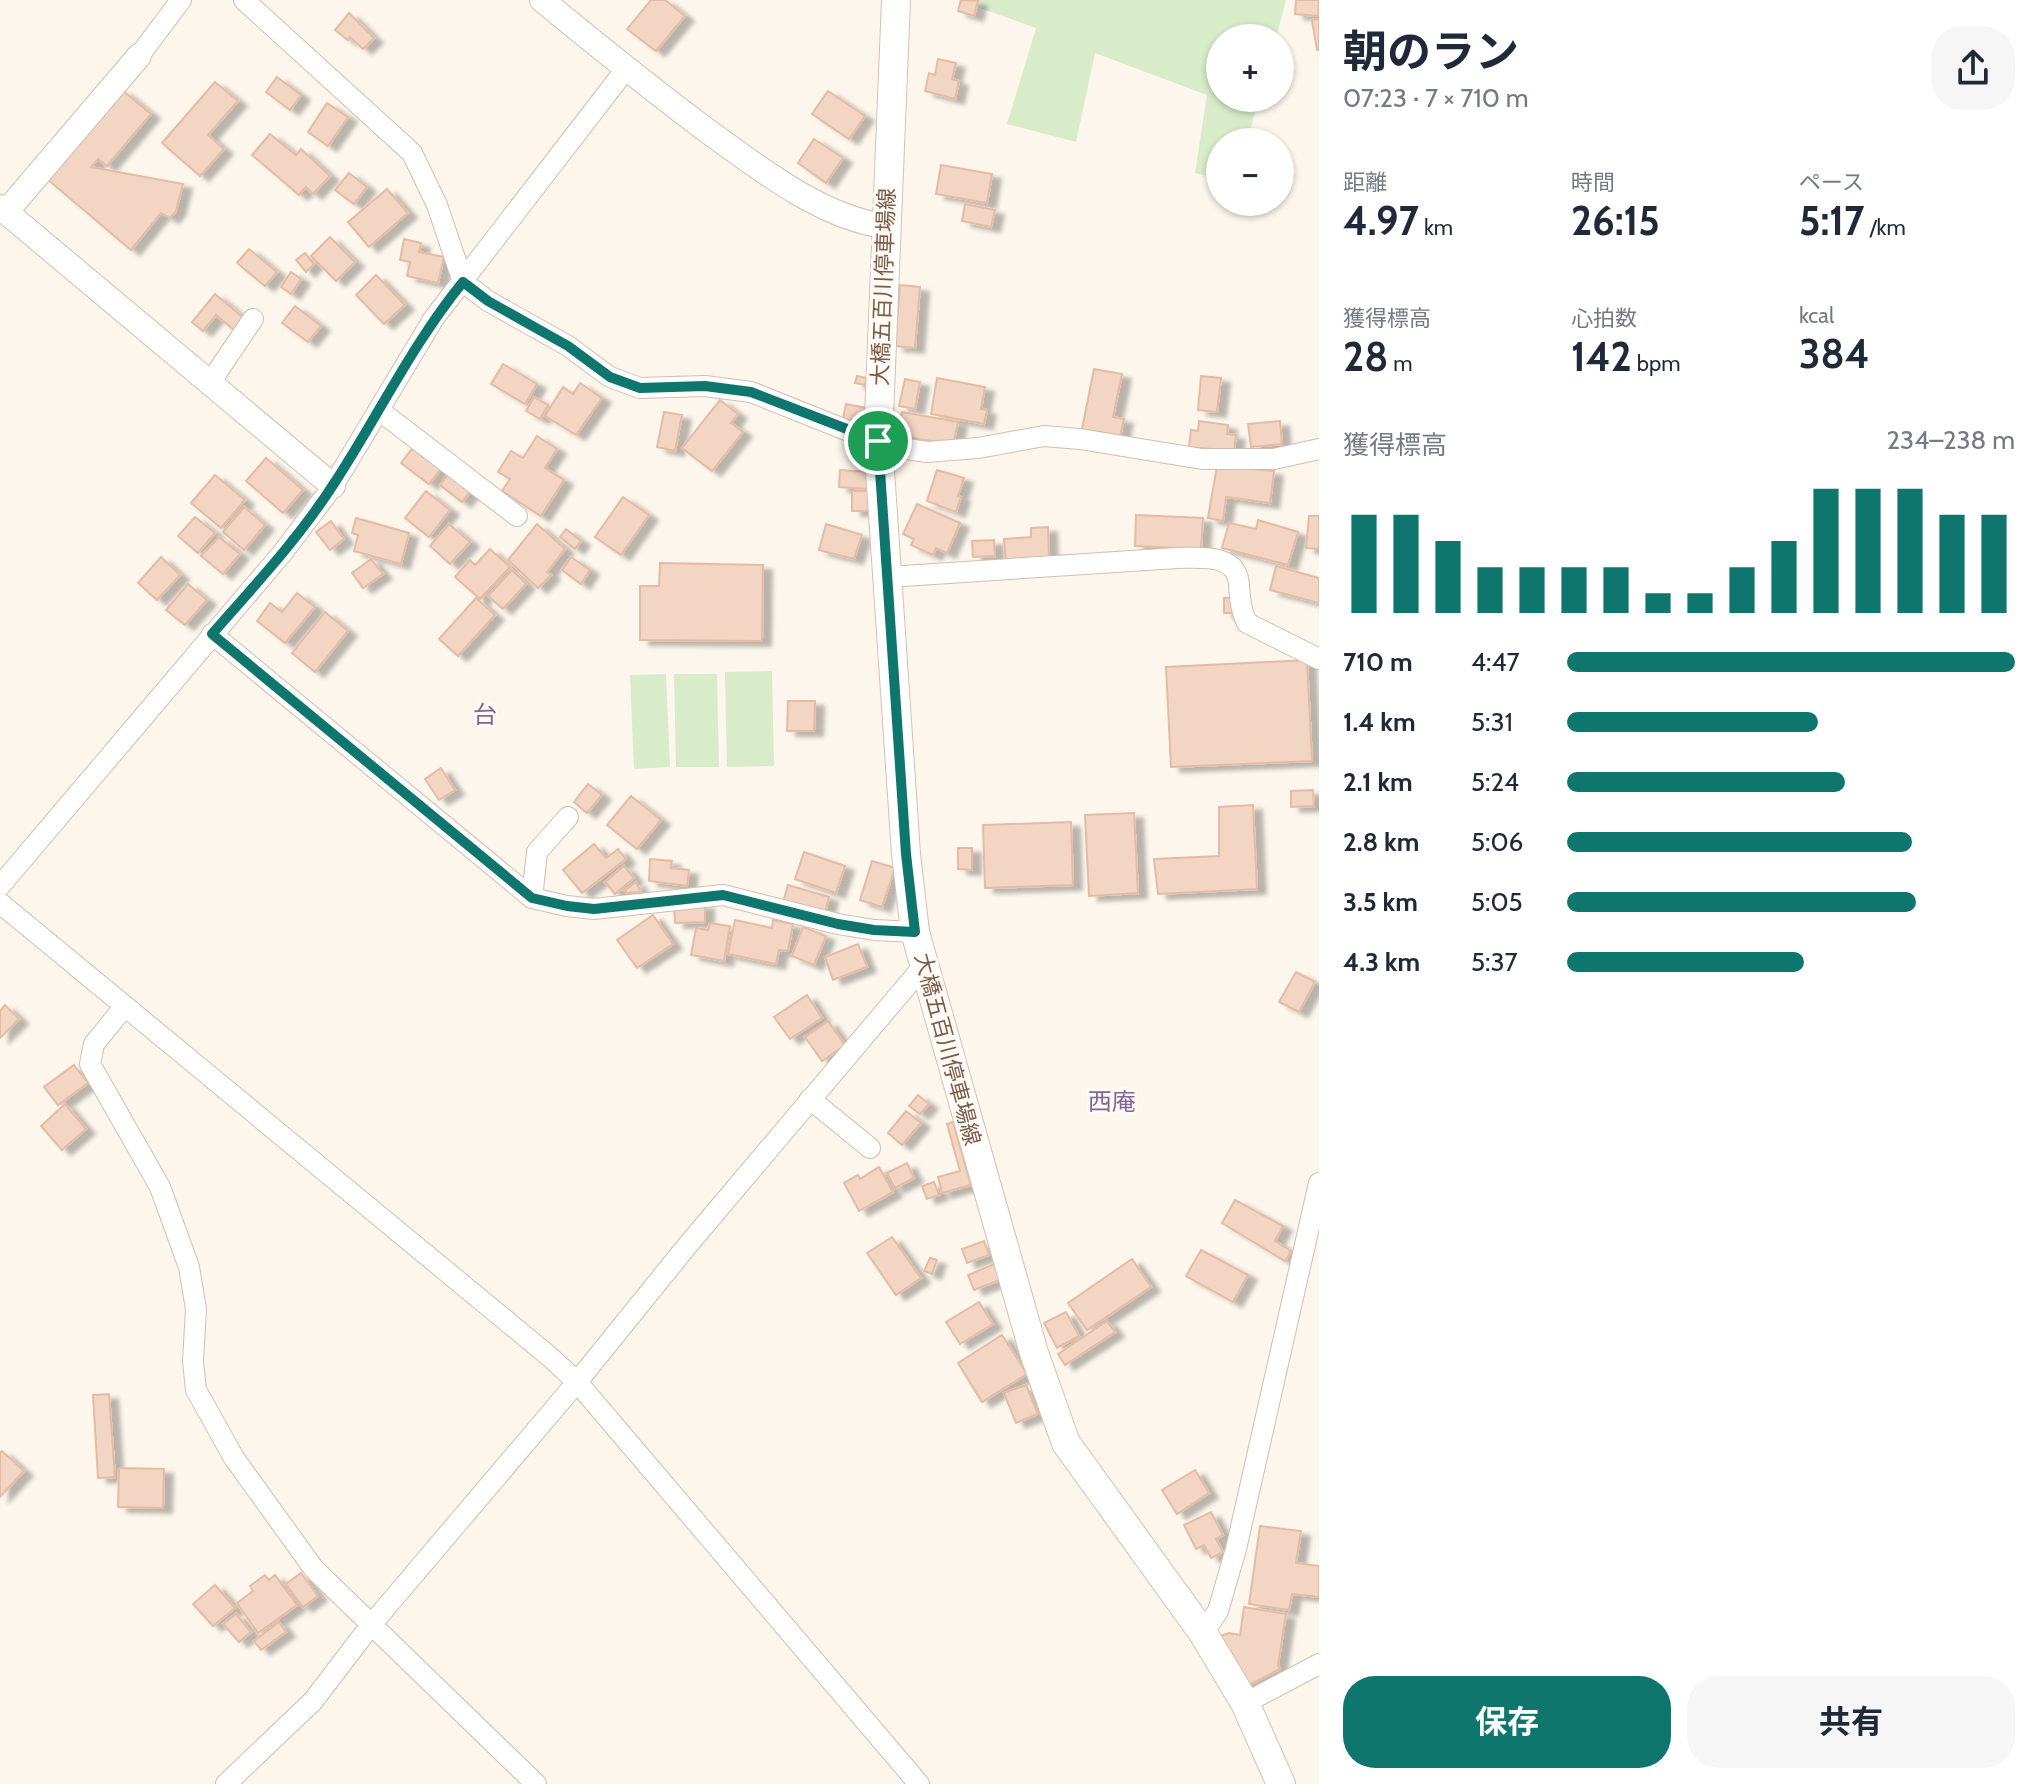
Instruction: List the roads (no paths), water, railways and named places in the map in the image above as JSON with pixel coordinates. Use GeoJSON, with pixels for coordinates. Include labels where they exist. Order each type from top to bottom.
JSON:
{"type":"FeatureCollection","features":[{"type":"Feature","properties":{"kind":"main road","name":"大橋五百川停車場線"},"geometry":{"type":"LineString","coordinates":[[896,0],[884,226],[878,441],[906,854],[915,932],[1034,1353],[1066,1443],[1203,1633],[1245,1703],[1281,1784]]}},
{"type":"Feature","properties":{"kind":"street"},"geometry":{"type":"LineString","coordinates":[[181,0],[139,56],[3,209],[333,486]]}},
{"type":"Feature","properties":{"kind":"street"},"geometry":{"type":"LineString","coordinates":[[244,0],[412,153],[437,205],[463,282],[488,301],[568,346],[610,377],[640,388],[705,386],[751,392],[894,447],[927,452],[978,448],[1044,436],[1202,459],[1274,459],[1319,449]]}},
{"type":"Feature","properties":{"kind":"street"},"geometry":{"type":"LineString","coordinates":[[542,0],[626,69],[784,187],[865,223],[884,226]]}},
{"type":"Feature","properties":{"kind":"street"},"geometry":{"type":"LineString","coordinates":[[0,886],[284,551],[333,486],[434,318],[626,69]]}},
{"type":"Feature","properties":{"kind":"street"},"geometry":{"type":"LineString","coordinates":[[209,384],[253,319]]}},
{"type":"Feature","properties":{"kind":"street"},"geometry":{"type":"LineString","coordinates":[[380,411],[517,516]]}},
{"type":"Feature","properties":{"kind":"street"},"geometry":{"type":"LineString","coordinates":[[888,577],[1213,558],[1235,568],[1239,579],[1240,603],[1247,623],[1319,659]]}},
{"type":"Feature","properties":{"kind":"street"},"geometry":{"type":"LineString","coordinates":[[212,634],[532,898],[594,909],[723,895],[838,924],[915,932]]}},
{"type":"Feature","properties":{"kind":"street"},"geometry":{"type":"LineString","coordinates":[[532,898],[537,852],[568,817]]}},
{"type":"Feature","properties":{"kind":"street"},"geometry":{"type":"LineString","coordinates":[[0,903],[577,1382],[919,1784]]}},
{"type":"Feature","properties":{"kind":"street"},"geometry":{"type":"LineString","coordinates":[[226,1784],[313,1701],[371,1625],[926,963]]}},
{"type":"Feature","properties":{"kind":"street"},"geometry":{"type":"LineString","coordinates":[[125,1006],[94,1044],[90,1064],[160,1187],[189,1267],[196,1309],[193,1361],[196,1390],[234,1458],[314,1569],[536,1784]]}},
{"type":"Feature","properties":{"kind":"street"},"geometry":{"type":"LineString","coordinates":[[810,1099],[870,1148]]}},
{"type":"Feature","properties":{"kind":"street"},"geometry":{"type":"LineString","coordinates":[[1203,1633],[1218,1611],[1236,1549],[1319,1183]]}},
{"type":"Feature","properties":{"kind":"street"},"geometry":{"type":"LineString","coordinates":[[1245,1703],[1319,1664]]}},
{"type":"Feature","properties":{"kind":"district","name":"台"},"geometry":{"type":"Point","coordinates":[485,715]}},
{"type":"Feature","properties":{"kind":"district","name":"西庵"},"geometry":{"type":"Point","coordinates":[1112,1102]}}]}
